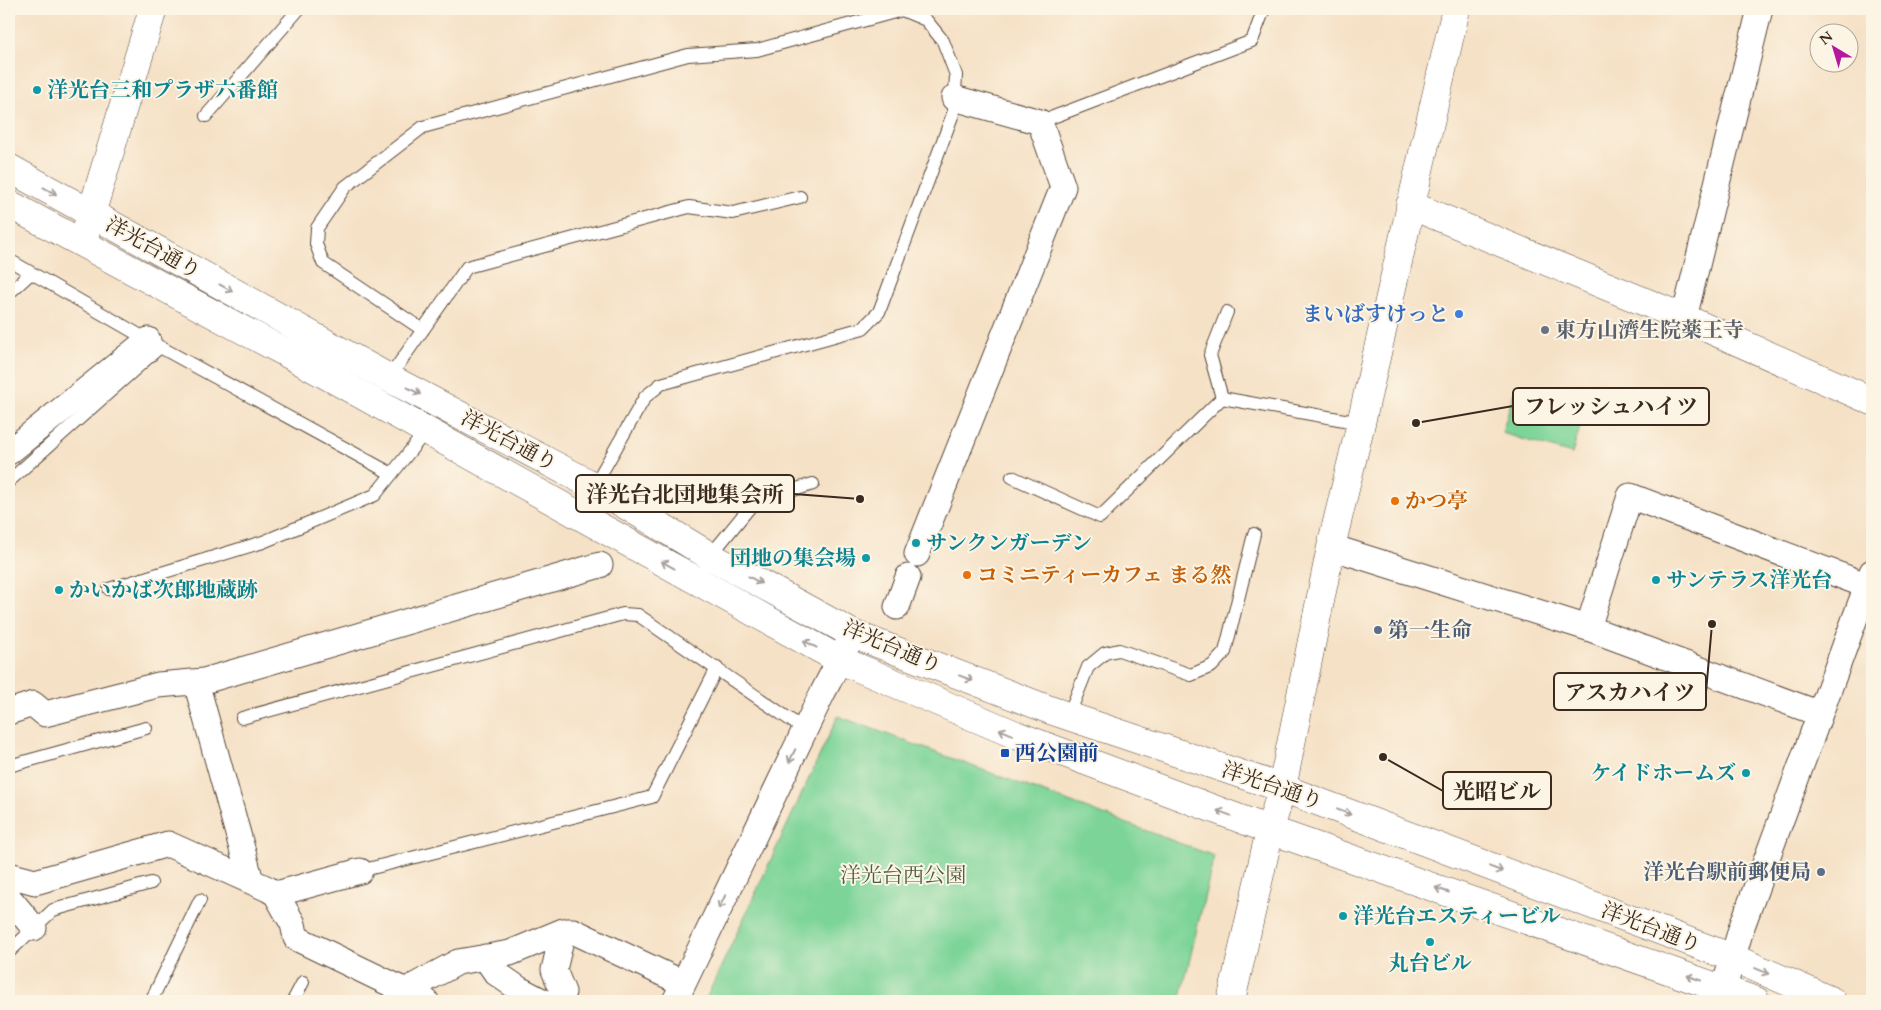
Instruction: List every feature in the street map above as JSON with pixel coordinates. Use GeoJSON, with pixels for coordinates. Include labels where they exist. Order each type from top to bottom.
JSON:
{"type":"FeatureCollection","features":[{"type":"Feature","properties":{"kind":"street"},"geometry":{"type":"LineString","coordinates":[[82,244],[154,9]]}},
{"type":"Feature","properties":{"kind":"street"},"geometry":{"type":"LineString","coordinates":[[1231,1001],[1270,830],[1282,788],[1331,547],[1456,9]]}},
{"type":"Feature","properties":{"kind":"street"},"geometry":{"type":"LineString","coordinates":[[1684,318],[1760,9]]}},
{"type":"Feature","properties":{"kind":"street"},"geometry":{"type":"LineString","coordinates":[[917,554],[1063,187],[1040,122],[954,98]]}},
{"type":"Feature","properties":{"kind":"street","name":"洋光台通り"},"geometry":{"type":"LineString","coordinates":[[9,168],[389,378],[594,486],[710,556],[853,634],[1068,717],[1282,788],[1733,958],[1832,1001]]}},
{"type":"Feature","properties":{"kind":"street","name":"洋光台通り"},"geometry":{"type":"LineString","coordinates":[[9,204],[288,354],[840,660],[1016,736],[1270,830],[1724,988],[1756,1001]]}},
{"type":"Feature","properties":{"kind":"street"},"geometry":{"type":"LineString","coordinates":[[1410,205],[1684,318],[1872,401]]}},
{"type":"Feature","properties":{"kind":"street"},"geometry":{"type":"LineString","coordinates":[[9,452],[154,344]]}},
{"type":"Feature","properties":{"kind":"street"},"geometry":{"type":"LineString","coordinates":[[1588,628],[1630,496],[1870,579],[1741,929],[1724,988]]}},
{"type":"Feature","properties":{"kind":"street"},"geometry":{"type":"LineString","coordinates":[[1331,547],[1588,628],[1820,714]]}},
{"type":"Feature","properties":{"kind":"street"},"geometry":{"type":"LineString","coordinates":[[9,712],[33,704],[45,714],[158,685],[196,682],[214,678],[600,564]]}},
{"type":"Feature","properties":{"kind":"street"},"geometry":{"type":"LineString","coordinates":[[897,607],[908,577]]}},
{"type":"Feature","properties":{"kind":"street"},"geometry":{"type":"LineString","coordinates":[[9,875],[35,882],[168,844],[276,894],[293,924],[296,938],[416,996],[458,962],[510,953],[563,931],[573,931],[679,992],[853,634]]}},
{"type":"Feature","properties":{"kind":"street"},"geometry":{"type":"LineString","coordinates":[[196,682],[250,881]]}},
{"type":"Feature","properties":{"kind":"street"},"geometry":{"type":"LineString","coordinates":[[210,863],[239,838]]}},
{"type":"Feature","properties":{"kind":"street"},"geometry":{"type":"LineString","coordinates":[[276,894],[360,871]]}},
{"type":"Feature","properties":{"kind":"street"},"geometry":{"type":"LineString","coordinates":[[9,898],[34,928]]}},
{"type":"Feature","properties":{"kind":"street"},"geometry":{"type":"LineString","coordinates":[[485,957],[496,973],[519,989],[555,998],[554,970],[563,931]]}},
{"type":"Feature","properties":{"kind":"lane"},"geometry":{"type":"LineString","coordinates":[[206,116],[299,9]]}},
{"type":"Feature","properties":{"kind":"lane"},"geometry":{"type":"LineString","coordinates":[[1040,122],[1252,41],[1264,9]]}},
{"type":"Feature","properties":{"kind":"lane"},"geometry":{"type":"LineString","coordinates":[[423,330],[323,263],[316,244],[317,228],[345,187],[423,127],[688,55],[757,50],[902,10],[926,20],[943,41],[956,75],[954,111],[879,312],[863,328],[661,384],[645,397],[594,486]]}},
{"type":"Feature","properties":{"kind":"lane"},"geometry":{"type":"LineString","coordinates":[[389,378],[467,267],[689,208],[733,213],[800,197]]}},
{"type":"Feature","properties":{"kind":"lane"},"geometry":{"type":"LineString","coordinates":[[9,260],[154,344],[392,474]]}},
{"type":"Feature","properties":{"kind":"lane"},"geometry":{"type":"LineString","coordinates":[[9,293],[31,272]]}},
{"type":"Feature","properties":{"kind":"lane"},"geometry":{"type":"LineString","coordinates":[[1222,398],[1210,355],[1227,312]]}},
{"type":"Feature","properties":{"kind":"lane"},"geometry":{"type":"LineString","coordinates":[[9,480],[154,344]]}},
{"type":"Feature","properties":{"kind":"lane"},"geometry":{"type":"LineString","coordinates":[[1222,398],[1361,423]]}},
{"type":"Feature","properties":{"kind":"lane"},"geometry":{"type":"LineString","coordinates":[[1012,477],[1100,517],[1222,398]]}},
{"type":"Feature","properties":{"kind":"lane"},"geometry":{"type":"LineString","coordinates":[[109,589],[263,542],[375,495],[426,431]]}},
{"type":"Feature","properties":{"kind":"lane"},"geometry":{"type":"LineString","coordinates":[[710,556],[754,502],[813,484]]}},
{"type":"Feature","properties":{"kind":"lane"},"geometry":{"type":"LineString","coordinates":[[1068,717],[1088,667],[1105,653],[1119,650],[1191,675],[1212,666],[1225,652],[1254,534]]}},
{"type":"Feature","properties":{"kind":"lane"},"geometry":{"type":"LineString","coordinates":[[242,718],[623,614],[638,615],[805,730]]}},
{"type":"Feature","properties":{"kind":"lane"},"geometry":{"type":"LineString","coordinates":[[360,871],[652,797],[717,668]]}},
{"type":"Feature","properties":{"kind":"lane"},"geometry":{"type":"LineString","coordinates":[[9,766],[146,728]]}},
{"type":"Feature","properties":{"kind":"lane"},"geometry":{"type":"LineString","coordinates":[[9,952],[53,910],[151,882]]}},
{"type":"Feature","properties":{"kind":"lane"},"geometry":{"type":"LineString","coordinates":[[151,1001],[200,900]]}},
{"type":"Feature","properties":{"kind":"lane"},"geometry":{"type":"LineString","coordinates":[[293,1001],[303,982]]}},
{"type":"Feature","properties":{"kind":"green space"},"geometry":{"type":"Polygon","coordinates":[[[1516,386],[1586,407],[1572,454],[1502,433],[1516,386]]]}},
{"type":"Feature","properties":{"kind":"green space","name":"洋光台西公園"},"geometry":{"type":"Polygon","coordinates":[[[838,716],[1214,856],[1180,1001],[705,1001],[838,716]]]}},
{"type":"Feature","properties":{"kind":"place","name":"洋光台三和プラザ六番館"},"geometry":{"type":"Point","coordinates":[37,90]}},
{"type":"Feature","properties":{"kind":"place","name":"まいばすけっと"},"geometry":{"type":"Point","coordinates":[1459,314]}},
{"type":"Feature","properties":{"kind":"place","name":"東方山濟生院薬王寺"},"geometry":{"type":"Point","coordinates":[1545,330]}},
{"type":"Feature","properties":{"kind":"place","name":"フレッシュハイツ"},"geometry":{"type":"Point","coordinates":[1416,423]}},
{"type":"Feature","properties":{"kind":"place","name":"洋光台北団地集会所"},"geometry":{"type":"Point","coordinates":[860,499]}},
{"type":"Feature","properties":{"kind":"place","name":"かつ亭"},"geometry":{"type":"Point","coordinates":[1395,501]}},
{"type":"Feature","properties":{"kind":"place","name":"サンクンガーデン"},"geometry":{"type":"Point","coordinates":[916,543]}},
{"type":"Feature","properties":{"kind":"place","name":"団地の集会場"},"geometry":{"type":"Point","coordinates":[866,558]}},
{"type":"Feature","properties":{"kind":"place","name":"コミニティーカフェ まる然"},"geometry":{"type":"Point","coordinates":[967,575]}},
{"type":"Feature","properties":{"kind":"place","name":"サンテラス洋光台"},"geometry":{"type":"Point","coordinates":[1656,580]}},
{"type":"Feature","properties":{"kind":"place","name":"かいかば次郎地蔵跡"},"geometry":{"type":"Point","coordinates":[59,590]}},
{"type":"Feature","properties":{"kind":"place","name":"アスカハイツ"},"geometry":{"type":"Point","coordinates":[1712,624]}},
{"type":"Feature","properties":{"kind":"place","name":"第一生命"},"geometry":{"type":"Point","coordinates":[1378,630]}},
{"type":"Feature","properties":{"kind":"place","name":"西公園前"},"geometry":{"type":"Point","coordinates":[1005,753]}},
{"type":"Feature","properties":{"kind":"place","name":"光昭ビル"},"geometry":{"type":"Point","coordinates":[1383,757]}},
{"type":"Feature","properties":{"kind":"place","name":"ケイドホームズ"},"geometry":{"type":"Point","coordinates":[1746,773]}},
{"type":"Feature","properties":{"kind":"place","name":"洋光台駅前郵便局"},"geometry":{"type":"Point","coordinates":[1821,872]}},
{"type":"Feature","properties":{"kind":"place","name":"洋光台エスティービル"},"geometry":{"type":"Point","coordinates":[1343,916]}},
{"type":"Feature","properties":{"kind":"place","name":"丸台ビル"},"geometry":{"type":"Point","coordinates":[1430,942]}}]}
